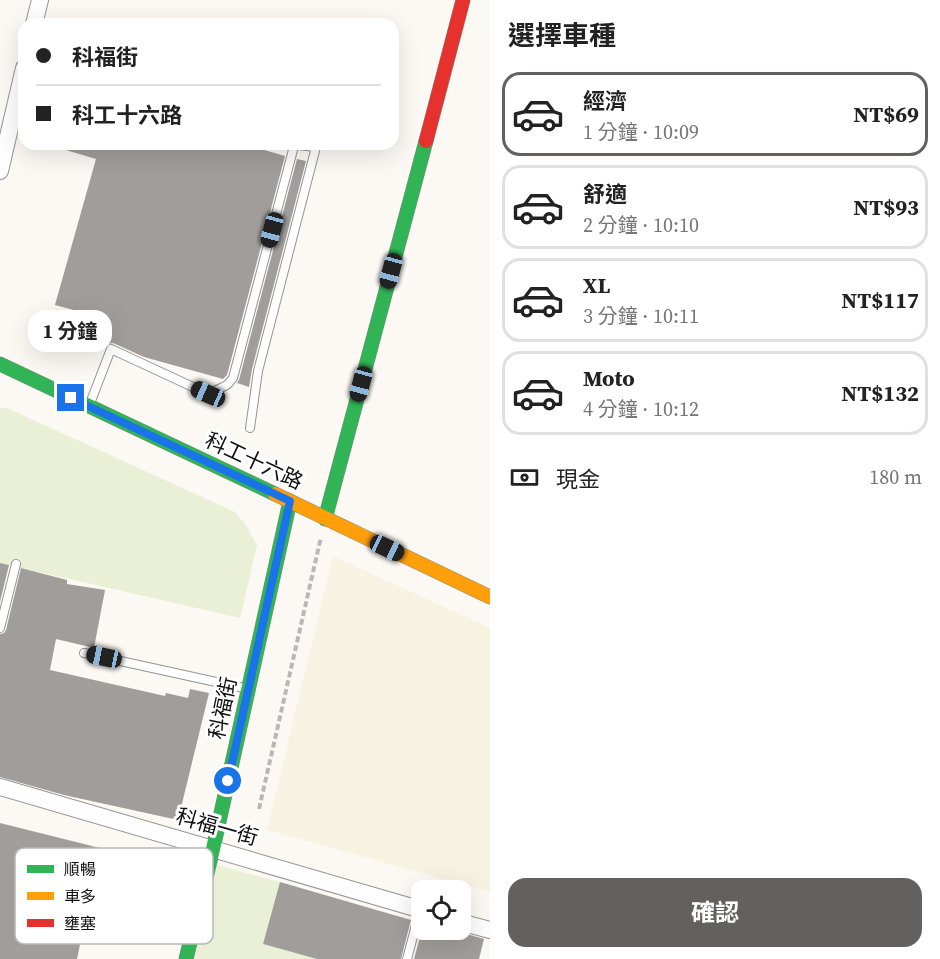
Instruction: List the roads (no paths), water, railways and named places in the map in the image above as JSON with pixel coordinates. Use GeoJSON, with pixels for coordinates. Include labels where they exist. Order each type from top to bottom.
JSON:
{"type":"FeatureCollection","features":[{"type":"Feature","properties":{"kind":"street"},"geometry":{"type":"LineString","coordinates":[[36,18],[40,0]]}},
{"type":"Feature","properties":{"kind":"street"},"geometry":{"type":"LineString","coordinates":[[325,519],[463,0]]}},
{"type":"Feature","properties":{"kind":"street"},"geometry":{"type":"LineString","coordinates":[[0,171],[18,94]]}},
{"type":"Feature","properties":{"kind":"street","name":"科工十六路"},"geometry":{"type":"LineString","coordinates":[[0,364],[490,597]]}},
{"type":"Feature","properties":{"kind":"street","name":"科福街"},"geometry":{"type":"LineString","coordinates":[[213,849],[290,501]]}},
{"type":"Feature","properties":{"kind":"street","name":"科福一街"},"geometry":{"type":"LineString","coordinates":[[0,787],[210,848]]}},
{"type":"Feature","properties":{"kind":"street","name":"科福一街"},"geometry":{"type":"LineString","coordinates":[[213,849],[411,907]]}},
{"type":"Feature","properties":{"kind":"street"},"geometry":{"type":"LineString","coordinates":[[471,925],[490,930]]}},
{"type":"Feature","properties":{"kind":"street","name":"科福街"},"geometry":{"type":"LineString","coordinates":[[186,959],[190,944]]}},
{"type":"Feature","properties":{"kind":"lane"},"geometry":{"type":"LineString","coordinates":[[88,406],[111,350],[208,394],[227,386],[233,378],[291,150]]}},
{"type":"Feature","properties":{"kind":"lane"},"geometry":{"type":"LineString","coordinates":[[250,428],[258,371],[314,150]]}},
{"type":"Feature","properties":{"kind":"lane"},"geometry":{"type":"LineString","coordinates":[[0,628],[16,564]]}},
{"type":"Feature","properties":{"kind":"lane"},"geometry":{"type":"LineString","coordinates":[[84,653],[248,689]]}},
{"type":"Feature","properties":{"kind":"lane"},"geometry":{"type":"LineString","coordinates":[[407,959],[412,940]]}}]}
